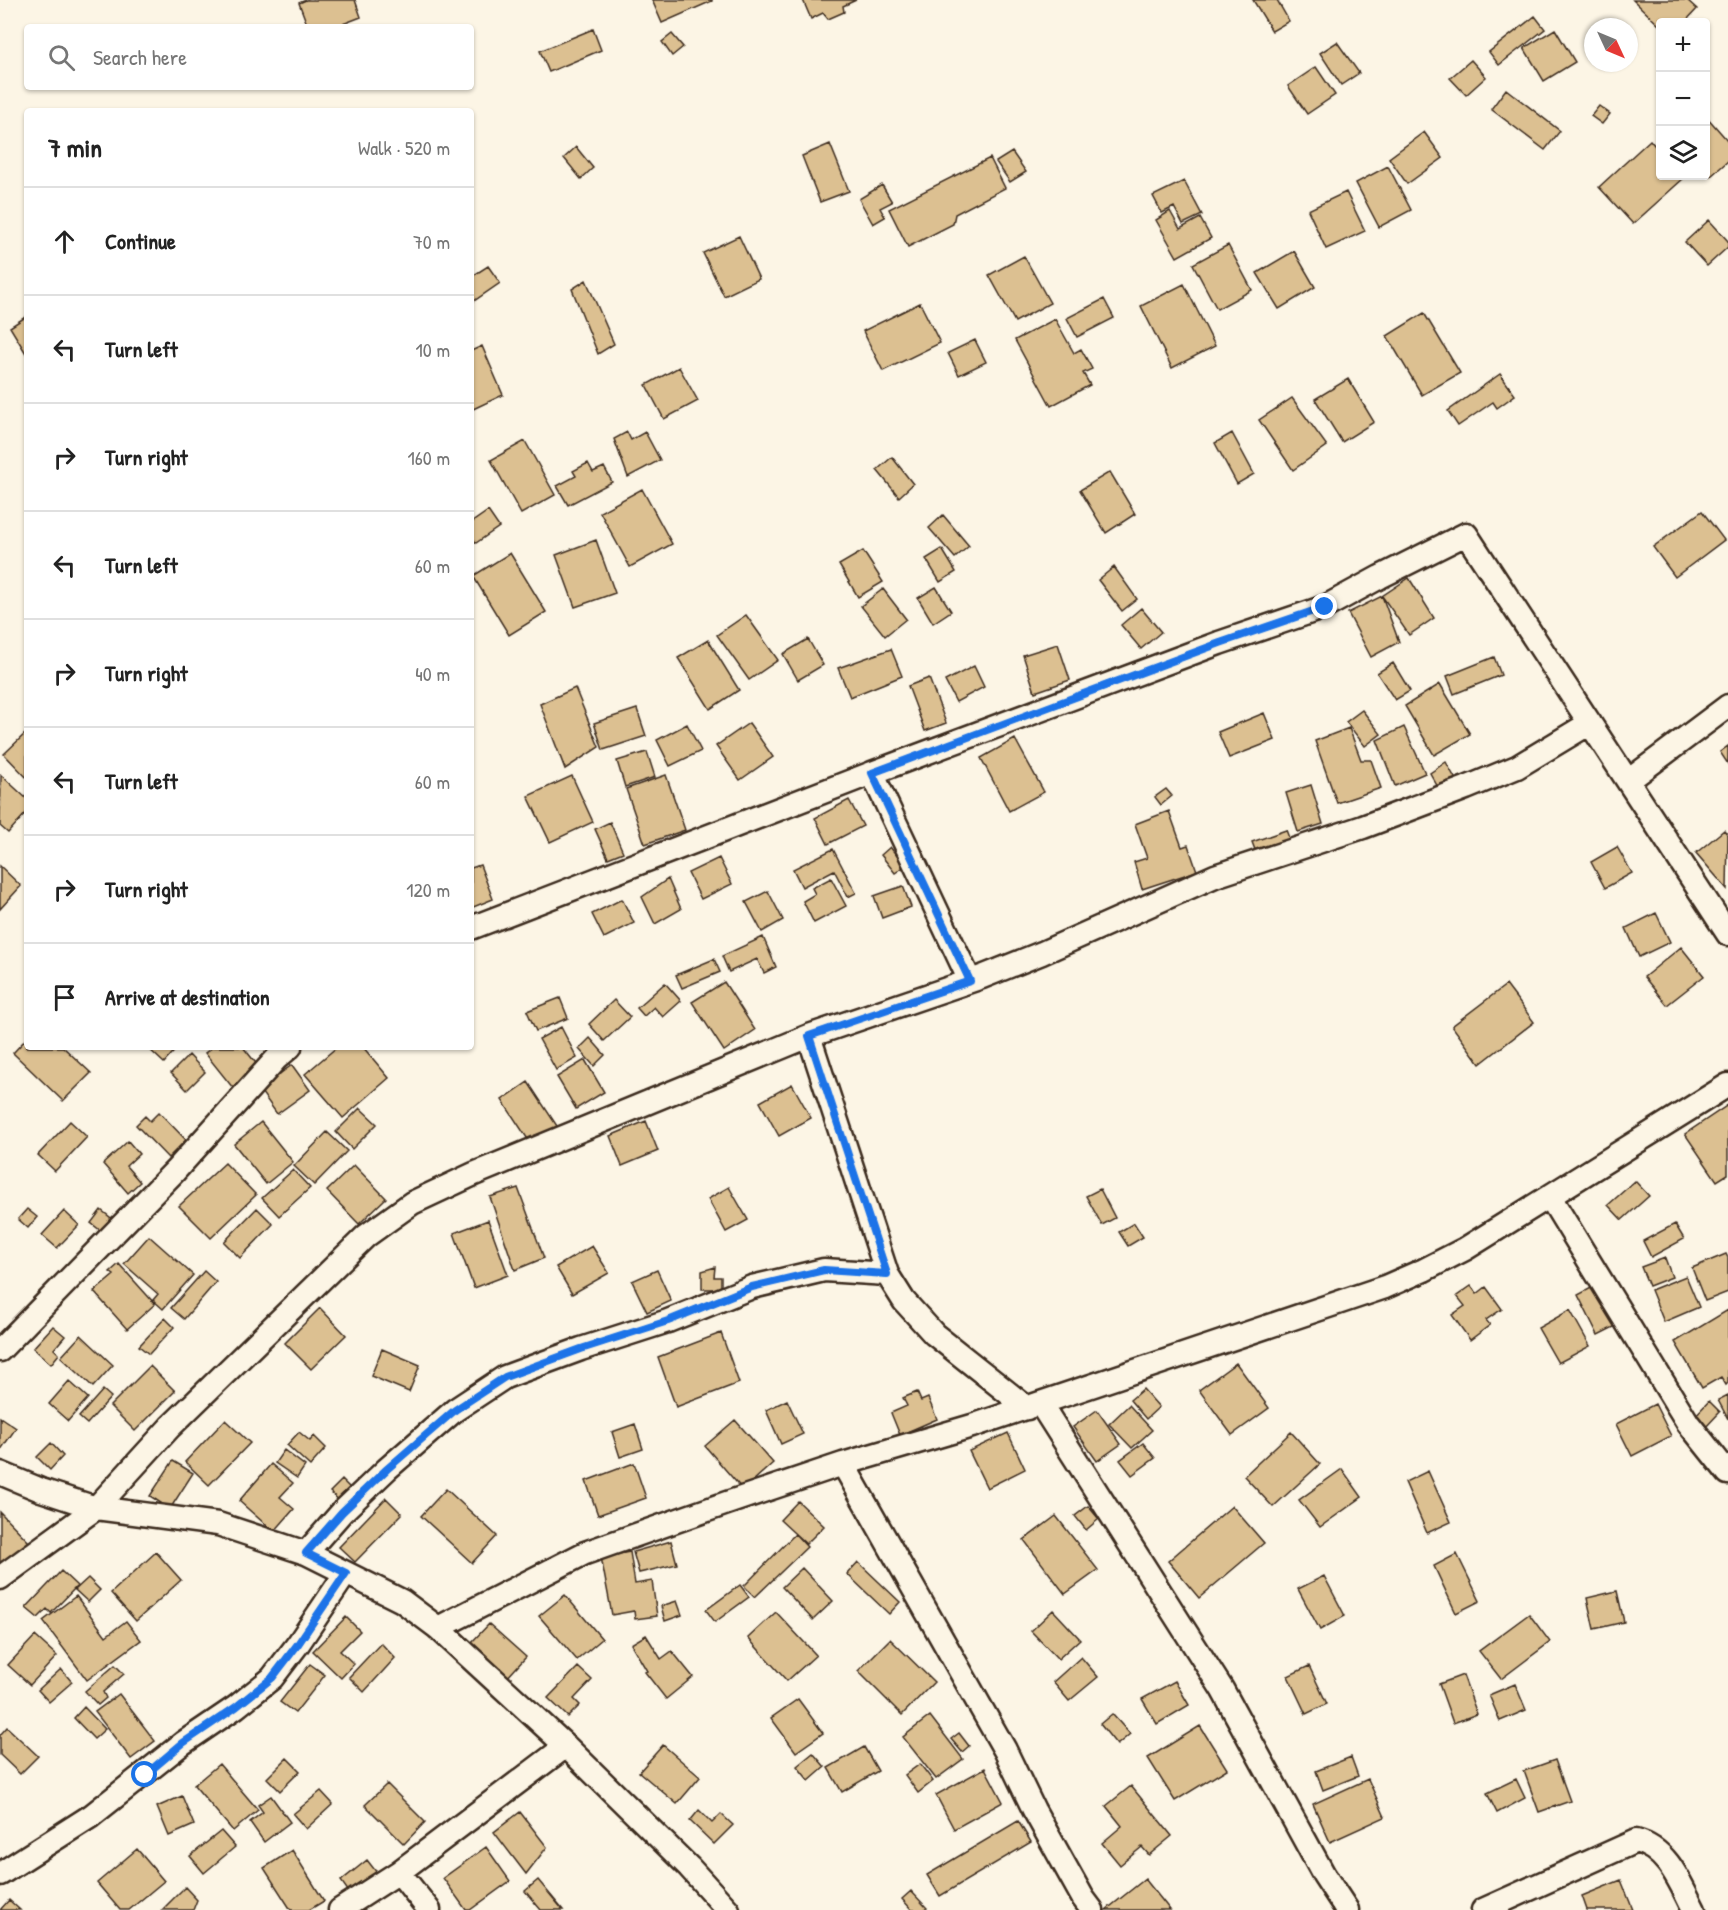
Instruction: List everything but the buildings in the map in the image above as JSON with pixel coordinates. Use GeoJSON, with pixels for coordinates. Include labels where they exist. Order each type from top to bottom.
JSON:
{"type":"FeatureCollection","features":[{"type":"Feature","properties":{"kind":"street"},"geometry":{"type":"LineString","coordinates":[[474,927],[872,773],[1220,643],[1325,607],[1466,534],[1728,934]]}},
{"type":"Feature","properties":{"kind":"street"},"geometry":{"type":"LineString","coordinates":[[1628,781],[1728,706]]}},
{"type":"Feature","properties":{"kind":"street"},"geometry":{"type":"LineString","coordinates":[[0,1578],[96,1508],[170,1427],[366,1236],[412,1203],[474,1174],[809,1036],[970,981],[1042,953],[1215,876],[1363,827],[1507,771],[1590,723]]}},
{"type":"Feature","properties":{"kind":"street"},"geometry":{"type":"LineString","coordinates":[[872,773],[970,981]]}},
{"type":"Feature","properties":{"kind":"street"},"geometry":{"type":"LineString","coordinates":[[809,1036],[887,1274],[904,1301],[933,1334],[1033,1405],[1222,1689],[1324,1875],[1347,1910]]}},
{"type":"Feature","properties":{"kind":"street"},"geometry":{"type":"LineString","coordinates":[[0,1350],[175,1171],[286,1050]]}},
{"type":"Feature","properties":{"kind":"street"},"geometry":{"type":"LineString","coordinates":[[438,1628],[585,1553],[843,1464],[1033,1405],[1385,1287],[1465,1249],[1728,1085]]}},
{"type":"Feature","properties":{"kind":"street"},"geometry":{"type":"LineString","coordinates":[[1550,1197],[1688,1423],[1728,1473]]}},
{"type":"Feature","properties":{"kind":"street"},"geometry":{"type":"LineString","coordinates":[[306,1553],[342,1512],[438,1425],[455,1410],[505,1377],[668,1321],[752,1287],[824,1270],[887,1274]]}},
{"type":"Feature","properties":{"kind":"street"},"geometry":{"type":"LineString","coordinates":[[843,1464],[1005,1750],[1034,1810],[1092,1910]]}},
{"type":"Feature","properties":{"kind":"street"},"geometry":{"type":"LineString","coordinates":[[0,1473],[96,1508],[218,1524],[306,1553],[402,1601],[438,1628],[566,1746],[689,1867],[728,1910]]}},
{"type":"Feature","properties":{"kind":"street"},"geometry":{"type":"LineString","coordinates":[[0,1874],[92,1816],[183,1743],[266,1684],[298,1644],[346,1573]]}},
{"type":"Feature","properties":{"kind":"street"},"geometry":{"type":"LineString","coordinates":[[340,1910],[399,1872],[566,1746]]}},
{"type":"Feature","properties":{"kind":"street"},"geometry":{"type":"LineString","coordinates":[[1483,1910],[1636,1841],[1646,1843],[1661,1853],[1677,1875],[1694,1910]]}},
{"type":"Feature","properties":{"kind":"street"},"geometry":{"type":"LineString","coordinates":[[399,1872],[429,1910]]}},
{"type":"Feature","properties":{"kind":"route"},"geometry":{"type":"LineString","coordinates":[[145,1775],[183,1743],[236,1707],[272,1678],[346,1573],[306,1553],[342,1512],[455,1410],[505,1377],[668,1321],[752,1287],[824,1270],[887,1274],[809,1036],[970,981],[872,773],[1220,643],[1325,607]]}}]}
